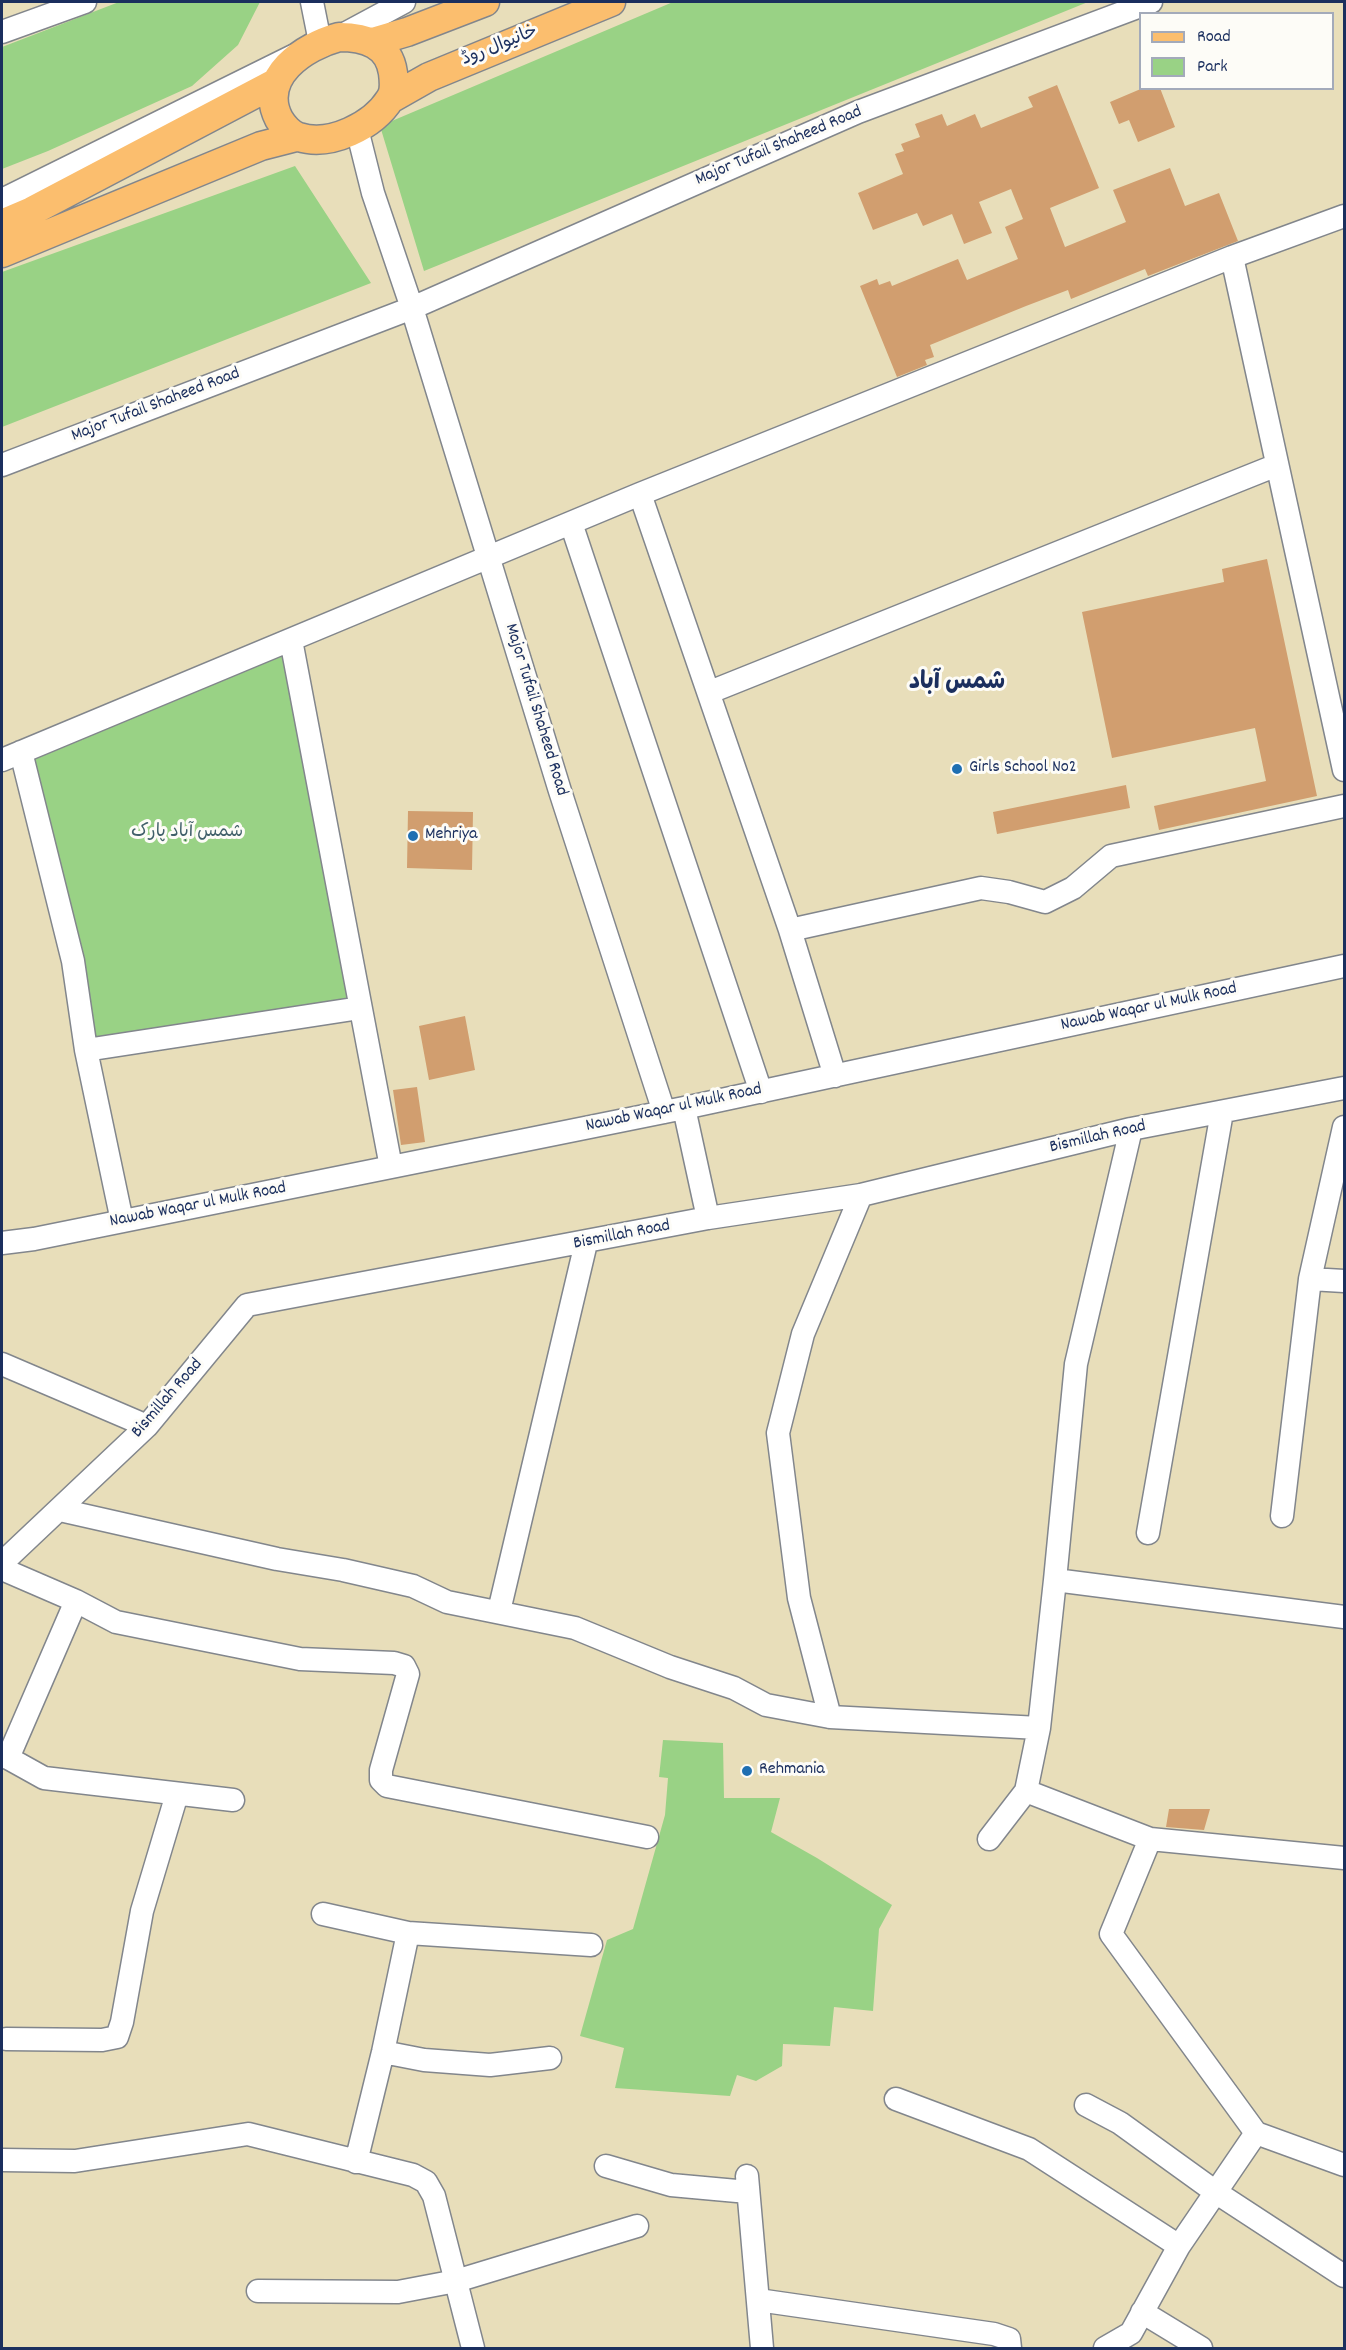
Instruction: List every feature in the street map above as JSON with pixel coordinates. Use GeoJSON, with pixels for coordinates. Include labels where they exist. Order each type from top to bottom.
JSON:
{"type":"FeatureCollection","features":[{"type":"Feature","properties":{"kind":"main road"},"geometry":{"type":"LineString","coordinates":[[373,42],[407,32],[485,2]]}},
{"type":"Feature","properties":{"kind":"main road","name":"خانیوال روڈ"},"geometry":{"type":"LineString","coordinates":[[392,98],[429,77],[611,2]]}},
{"type":"Feature","properties":{"kind":"main road"},"geometry":{"type":"LineString","coordinates":[[2,254],[261,146],[296,137],[314,140],[357,129],[377,115],[392,98],[394,82],[392,65],[384,50],[373,42],[359,37],[320,44],[285,68],[277,82],[274,97],[275,111],[282,125],[296,137]]}},
{"type":"Feature","properties":{"kind":"main road"},"geometry":{"type":"LineString","coordinates":[[2,224],[32,211],[277,82]]}},
{"type":"Feature","properties":{"kind":"street"},"geometry":{"type":"LineString","coordinates":[[2,32],[85,2]]}},
{"type":"Feature","properties":{"kind":"street"},"geometry":{"type":"LineString","coordinates":[[312,2],[320,44]]}},
{"type":"Feature","properties":{"kind":"street"},"geometry":{"type":"LineString","coordinates":[[2,200],[404,2]]}},
{"type":"Feature","properties":{"kind":"street","name":"Major Tufail Shaheed Road"},"geometry":{"type":"LineString","coordinates":[[2,465],[412,308],[858,112],[1151,2]]}},
{"type":"Feature","properties":{"kind":"street"},"geometry":{"type":"LineString","coordinates":[[357,129],[373,193],[412,308]]}},
{"type":"Feature","properties":{"kind":"street"},"geometry":{"type":"LineString","coordinates":[[122,1221],[86,1050],[73,960],[11,756],[640,494],[1232,257],[1344,216]]}},
{"type":"Feature","properties":{"kind":"street"},"geometry":{"type":"LineString","coordinates":[[2,261],[39,239]]}},
{"type":"Feature","properties":{"kind":"street"},"geometry":{"type":"LineString","coordinates":[[1232,257],[1344,770]]}},
{"type":"Feature","properties":{"kind":"street","name":"Major Tufail Shaheed Road"},"geometry":{"type":"LineString","coordinates":[[412,308],[560,791],[674,1110],[708,1218]]}},
{"type":"Feature","properties":{"kind":"street"},"geometry":{"type":"LineString","coordinates":[[710,692],[1277,465]]}},
{"type":"Feature","properties":{"kind":"street"},"geometry":{"type":"LineString","coordinates":[[640,494],[790,930],[835,1076]]}},
{"type":"Feature","properties":{"kind":"street"},"geometry":{"type":"LineString","coordinates":[[570,523],[761,1092]]}},
{"type":"Feature","properties":{"kind":"street"},"geometry":{"type":"LineString","coordinates":[[291,640],[391,1167]]}},
{"type":"Feature","properties":{"kind":"street"},"geometry":{"type":"LineString","coordinates":[[790,930],[981,888],[1009,892],[1045,902],[1073,888],[1111,856],[1344,806]]}},
{"type":"Feature","properties":{"kind":"street","name":"Nawab Waqar ul Mulk Road"},"geometry":{"type":"LineString","coordinates":[[2,1243],[674,1110],[1344,966]]}},
{"type":"Feature","properties":{"kind":"street"},"geometry":{"type":"LineString","coordinates":[[86,1050],[360,1008]]}},
{"type":"Feature","properties":{"kind":"street","name":"Bismillah Road"},"geometry":{"type":"LineString","coordinates":[[2,1563],[147,1426],[247,1305],[586,1243],[708,1218],[861,1195],[1131,1130],[1344,1088]]}},
{"type":"Feature","properties":{"kind":"street"},"geometry":{"type":"LineString","coordinates":[[1148,1533],[1222,1112]]}},
{"type":"Feature","properties":{"kind":"street"},"geometry":{"type":"LineString","coordinates":[[1282,1516],[1310,1279],[1344,1127]]}},
{"type":"Feature","properties":{"kind":"street"},"geometry":{"type":"LineString","coordinates":[[988,1839],[1026,1791],[1039,1728],[1076,1364],[1131,1130]]}},
{"type":"Feature","properties":{"kind":"street"},"geometry":{"type":"LineString","coordinates":[[830,1717],[799,1598],[778,1433],[802,1334],[861,1195]]}},
{"type":"Feature","properties":{"kind":"street"},"geometry":{"type":"LineString","coordinates":[[499,1611],[586,1243]]}},
{"type":"Feature","properties":{"kind":"street"},"geometry":{"type":"LineString","coordinates":[[1310,1279],[1344,1281]]}},
{"type":"Feature","properties":{"kind":"street"},"geometry":{"type":"LineString","coordinates":[[2,1364],[147,1426]]}},
{"type":"Feature","properties":{"kind":"street"},"geometry":{"type":"LineString","coordinates":[[60,1510],[277,1559],[343,1570],[413,1586],[447,1602],[574,1628],[670,1667],[734,1688],[766,1705],[830,1717],[1039,1728]]}},
{"type":"Feature","properties":{"kind":"street"},"geometry":{"type":"LineString","coordinates":[[2,1569],[76,1601],[116,1622],[289,1657],[394,1663],[405,1666],[408,1674],[381,1770],[381,1780],[387,1786],[647,1837]]}},
{"type":"Feature","properties":{"kind":"street"},"geometry":{"type":"LineString","coordinates":[[1054,1580],[1344,1617]]}},
{"type":"Feature","properties":{"kind":"street"},"geometry":{"type":"LineString","coordinates":[[76,1601],[5,1757],[44,1778],[233,1800]]}},
{"type":"Feature","properties":{"kind":"street"},"geometry":{"type":"LineString","coordinates":[[1026,1791],[1150,1839],[1344,1858]]}},
{"type":"Feature","properties":{"kind":"street"},"geometry":{"type":"LineString","coordinates":[[6,2039],[102,2040],[117,2037],[122,2022],[142,1911],[177,1794]]}},
{"type":"Feature","properties":{"kind":"street"},"geometry":{"type":"LineString","coordinates":[[1150,1839],[1111,1934],[1256,2133],[1344,2165]]}},
{"type":"Feature","properties":{"kind":"street"},"geometry":{"type":"LineString","coordinates":[[322,1914],[408,1933],[591,1945]]}},
{"type":"Feature","properties":{"kind":"street"},"geometry":{"type":"LineString","coordinates":[[356,2162],[383,2052],[408,1933]]}},
{"type":"Feature","properties":{"kind":"street"},"geometry":{"type":"LineString","coordinates":[[383,2052],[424,2060],[490,2065],[550,2058]]}},
{"type":"Feature","properties":{"kind":"street"},"geometry":{"type":"LineString","coordinates":[[896,2099],[1029,2149],[1179,2246]]}},
{"type":"Feature","properties":{"kind":"street"},"geometry":{"type":"LineString","coordinates":[[1086,2105],[1120,2123],[1217,2193],[1344,2276]]}},
{"type":"Feature","properties":{"kind":"street"},"geometry":{"type":"LineString","coordinates":[[1106,2349],[1131,2333],[1179,2246],[1256,2133]]}},
{"type":"Feature","properties":{"kind":"street"},"geometry":{"type":"LineString","coordinates":[[2,2160],[75,2161],[248,2134],[413,2175],[426,2182],[434,2196],[473,2349]]}},
{"type":"Feature","properties":{"kind":"street"},"geometry":{"type":"LineString","coordinates":[[606,2166],[671,2185],[747,2184],[762,2349]]}},
{"type":"Feature","properties":{"kind":"street"},"geometry":{"type":"LineString","coordinates":[[258,2291],[398,2292],[456,2281],[637,2226]]}},
{"type":"Feature","properties":{"kind":"street"},"geometry":{"type":"LineString","coordinates":[[758,2300],[994,2334],[1008,2339],[1010,2349]]}},
{"type":"Feature","properties":{"kind":"street"},"geometry":{"type":"LineString","coordinates":[[1142,2312],[1201,2349]]}},
{"type":"Feature","properties":{"kind":"green space"},"geometry":{"type":"Polygon","coordinates":[[[119,2],[260,2],[238,45],[192,86],[48,151],[2,169],[2,47],[119,2]]]}},
{"type":"Feature","properties":{"kind":"green space"},"geometry":{"type":"Polygon","coordinates":[[[673,2],[1088,2],[424,271],[380,126],[673,2]]]}},
{"type":"Feature","properties":{"kind":"green space"},"geometry":{"type":"Polygon","coordinates":[[[295,166],[371,283],[2,427],[2,272],[295,166]]]}},
{"type":"Feature","properties":{"kind":"green space","name":"شمس آباد پارک"},"geometry":{"type":"Polygon","coordinates":[[[288,645],[353,1002],[92,1042],[27,755],[288,645]]]}},
{"type":"Feature","properties":{"kind":"green space"},"geometry":{"type":"Polygon","coordinates":[[[663,1740],[723,1743],[724,1798],[780,1798],[771,1832],[892,1905],[879,1929],[873,2011],[834,2007],[830,2046],[783,2044],[782,2066],[756,2081],[737,2075],[730,2096],[615,2088],[624,2048],[580,2036],[607,1940],[633,1929],[665,1815],[668,1778],[659,1777],[663,1740]]]}},
{"type":"Feature","properties":{"kind":"building"},"geometry":{"type":"Polygon","coordinates":[[[1057,85],[1099,188],[1050,208],[1065,247],[1126,222],[1113,190],[1170,168],[1185,206],[1219,193],[1238,241],[1148,276],[1145,269],[1071,299],[1068,290],[1026,306],[930,345],[934,357],[925,360],[927,365],[897,377],[860,286],[877,279],[879,285],[890,281],[892,286],[958,259],[967,280],[1018,259],[1005,227],[1023,219],[1011,189],[979,202],[992,233],[964,244],[952,214],[923,226],[917,213],[873,230],[858,193],[903,174],[895,154],[904,151],[901,144],[920,137],[915,124],[942,114],[947,126],[975,114],[981,128],[1033,107],[1028,97],[1057,85]]]}},
{"type":"Feature","properties":{"kind":"building"},"geometry":{"type":"Polygon","coordinates":[[[1139,90],[1161,90],[1175,127],[1138,142],[1129,120],[1119,124],[1110,102],[1139,90]]]}},
{"type":"Feature","properties":{"kind":"building"},"geometry":{"type":"Polygon","coordinates":[[[1267,559],[1317,796],[1159,830],[1154,806],[1266,781],[1255,728],[1112,758],[1082,612],[1224,582],[1222,569],[1267,559]]]}},
{"type":"Feature","properties":{"kind":"building"},"geometry":{"type":"Polygon","coordinates":[[[1126,785],[1130,808],[997,834],[993,812],[1126,785]]]}},
{"type":"Feature","properties":{"kind":"building"},"geometry":{"type":"Polygon","coordinates":[[[408,811],[473,812],[472,870],[407,868],[408,811]]]}},
{"type":"Feature","properties":{"kind":"building"},"geometry":{"type":"Polygon","coordinates":[[[465,1016],[475,1070],[429,1080],[419,1026],[465,1016]]]}},
{"type":"Feature","properties":{"kind":"building"},"geometry":{"type":"Polygon","coordinates":[[[417,1087],[425,1142],[401,1145],[393,1090],[417,1087]]]}},
{"type":"Feature","properties":{"kind":"building"},"geometry":{"type":"Polygon","coordinates":[[[1169,1809],[1210,1809],[1204,1830],[1166,1827],[1169,1809]]]}},
{"type":"Feature","properties":{"kind":"place","name":"Girls School No2"},"geometry":{"type":"Point","coordinates":[957,769]}},
{"type":"Feature","properties":{"kind":"place","name":"Mehriya"},"geometry":{"type":"Point","coordinates":[413,836]}},
{"type":"Feature","properties":{"kind":"place","name":"Rehmania"},"geometry":{"type":"Point","coordinates":[747,1771]}},
{"type":"Feature","properties":{"kind":"district","name":"شمس آباد"},"geometry":{"type":"Point","coordinates":[957,685]}}]}
